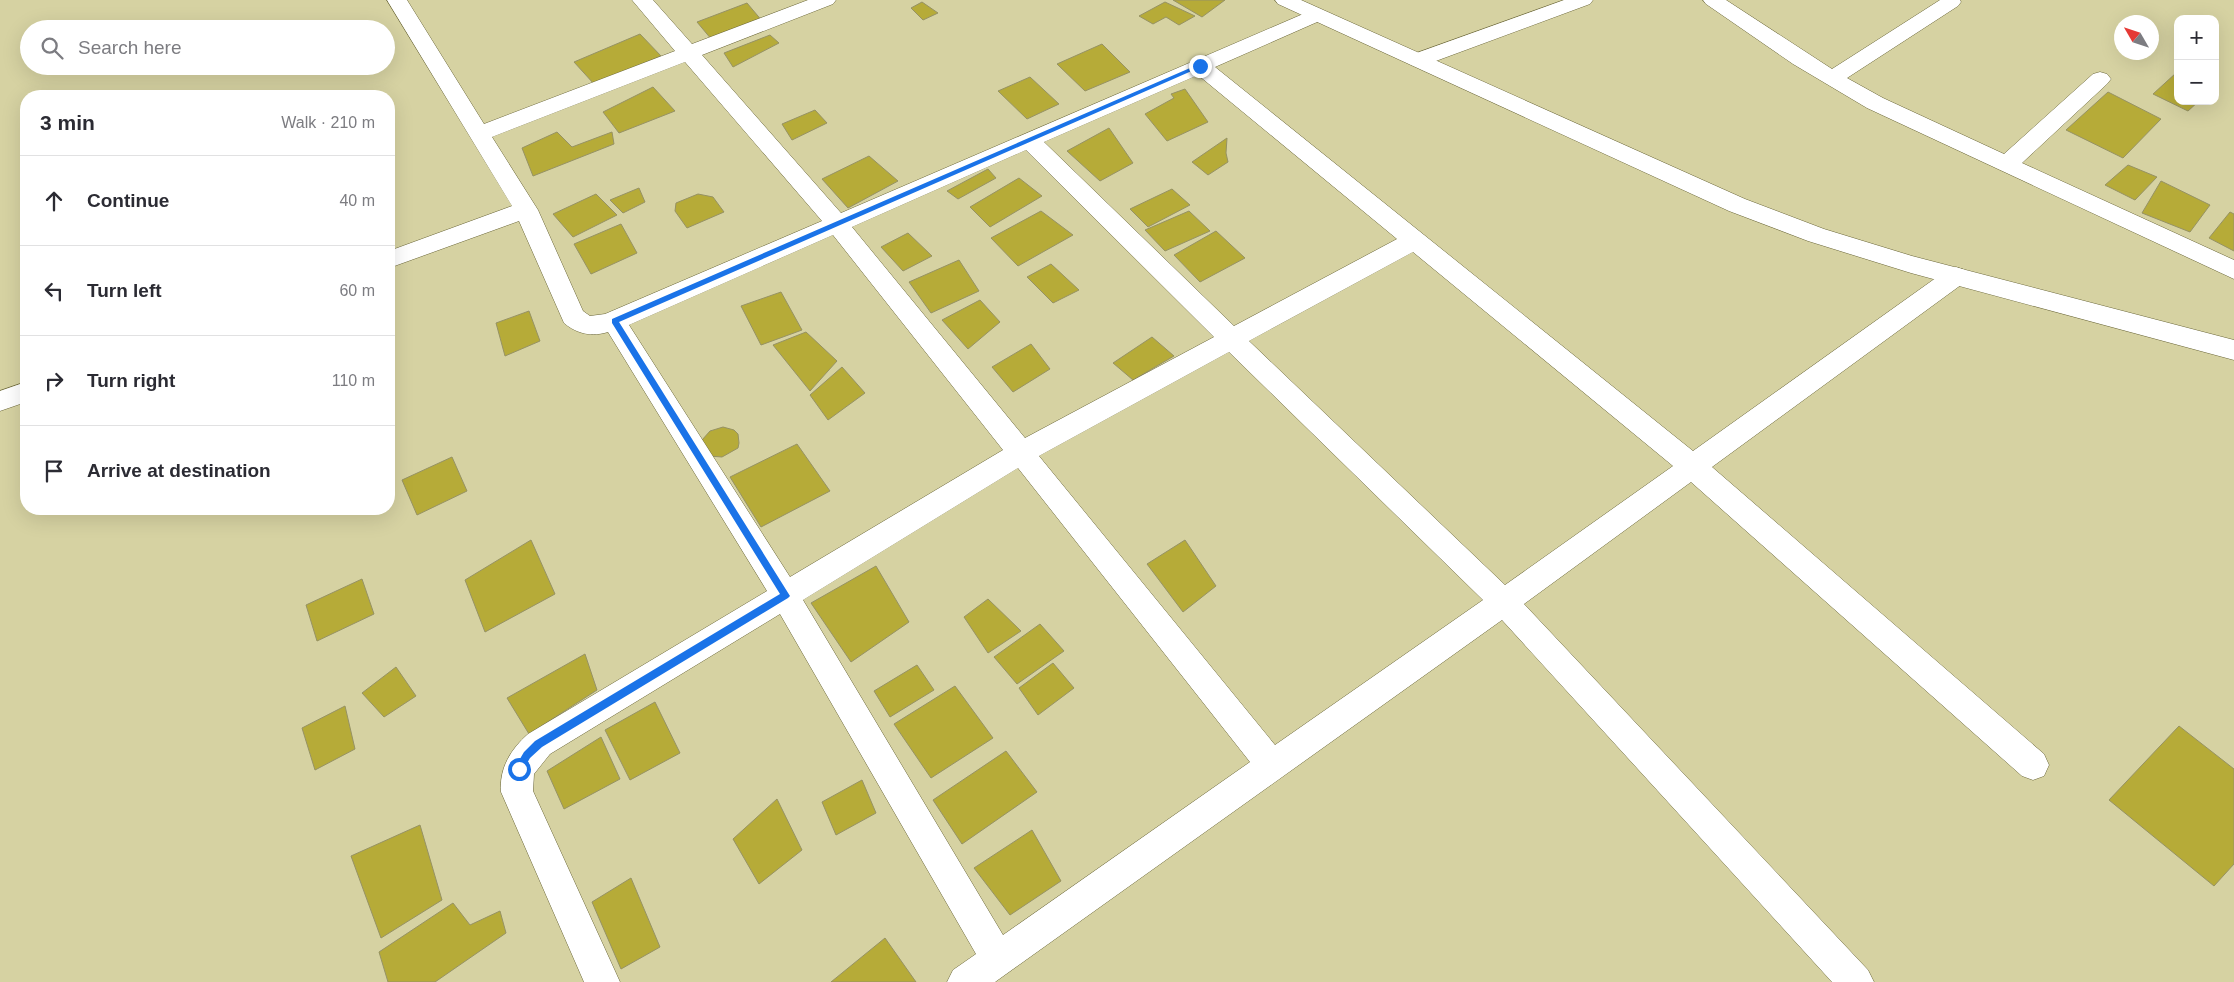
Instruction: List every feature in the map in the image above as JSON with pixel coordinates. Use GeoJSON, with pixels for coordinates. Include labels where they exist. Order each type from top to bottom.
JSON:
{"type":"FeatureCollection","features":[{"type":"Feature","properties":{"kind":"street"},"geometry":{"type":"LineString","coordinates":[[397,0],[526,210],[572,317],[584,326],[591,327],[614,321],[838,226],[1200,66],[1301,5],[1737,205],[1816,235],[1956,276],[2234,350]]}},
{"type":"Feature","properties":{"kind":"street"},"geometry":{"type":"LineString","coordinates":[[642,0],[838,226],[1271,764]]}},
{"type":"Feature","properties":{"kind":"street"},"geometry":{"type":"LineString","coordinates":[[478,134],[826,0]]}},
{"type":"Feature","properties":{"kind":"street"},"geometry":{"type":"LineString","coordinates":[[1418,60],[1583,0]]}},
{"type":"Feature","properties":{"kind":"street"},"geometry":{"type":"LineString","coordinates":[[1713,0],[1832,78],[1875,103],[2234,270]]}},
{"type":"Feature","properties":{"kind":"street"},"geometry":{"type":"LineString","coordinates":[[1832,78],[1951,2]]}},
{"type":"Feature","properties":{"kind":"street"},"geometry":{"type":"LineString","coordinates":[[1200,66],[1692,466],[2033,765]]}},
{"type":"Feature","properties":{"kind":"street"},"geometry":{"type":"LineString","coordinates":[[2006,165],[2100,79]]}},
{"type":"Feature","properties":{"kind":"street"},"geometry":{"type":"LineString","coordinates":[[1030,141],[1231,339],[1504,602],[1856,982]]}},
{"type":"Feature","properties":{"kind":"street"},"geometry":{"type":"LineString","coordinates":[[395,258],[526,210]]}},
{"type":"Feature","properties":{"kind":"street"},"geometry":{"type":"LineString","coordinates":[[602,982],[517,792],[515,782],[519,769],[527,755],[539,744],[1021,453],[1413,241]]}},
{"type":"Feature","properties":{"kind":"street"},"geometry":{"type":"LineString","coordinates":[[965,982],[1271,764],[1504,602],[1956,276]]}},
{"type":"Feature","properties":{"kind":"street"},"geometry":{"type":"LineString","coordinates":[[614,321],[785,596],[998,959]]}},
{"type":"Feature","properties":{"kind":"street"},"geometry":{"type":"LineString","coordinates":[[0,401],[20,394]]}},
{"type":"Feature","properties":{"kind":"building"},"geometry":{"type":"Polygon","coordinates":[[[1173,0],[1225,0],[1202,17],[1173,0]]]}},
{"type":"Feature","properties":{"kind":"building"},"geometry":{"type":"Polygon","coordinates":[[[922,2],[938,13],[923,20],[911,8],[922,2]]]}},
{"type":"Feature","properties":{"kind":"building"},"geometry":{"type":"Polygon","coordinates":[[[1165,2],[1195,16],[1179,25],[1166,17],[1153,24],[1139,16],[1165,2]]]}},
{"type":"Feature","properties":{"kind":"building"},"geometry":{"type":"Polygon","coordinates":[[[747,3],[763,22],[712,40],[697,22],[747,3]]]}},
{"type":"Feature","properties":{"kind":"building"},"geometry":{"type":"Polygon","coordinates":[[[640,34],[661,56],[594,84],[574,62],[640,34]]]}},
{"type":"Feature","properties":{"kind":"building"},"geometry":{"type":"Polygon","coordinates":[[[770,35],[779,43],[733,67],[724,53],[770,35]]]}},
{"type":"Feature","properties":{"kind":"building"},"geometry":{"type":"Polygon","coordinates":[[[1102,44],[1130,72],[1085,91],[1057,64],[1102,44]]]}},
{"type":"Feature","properties":{"kind":"building"},"geometry":{"type":"Polygon","coordinates":[[[2174,75],[2174,104],[2153,94],[2174,75]]]}},
{"type":"Feature","properties":{"kind":"building"},"geometry":{"type":"Polygon","coordinates":[[[1030,77],[1059,104],[1027,119],[998,91],[1030,77]]]}},
{"type":"Feature","properties":{"kind":"building"},"geometry":{"type":"Polygon","coordinates":[[[653,87],[675,111],[619,133],[603,112],[653,87]]]}},
{"type":"Feature","properties":{"kind":"building"},"geometry":{"type":"Polygon","coordinates":[[[1185,89],[1208,122],[1167,141],[1145,114],[1174,98],[1171,94],[1185,89]]]}},
{"type":"Feature","properties":{"kind":"building"},"geometry":{"type":"Polygon","coordinates":[[[2108,92],[2161,119],[2123,158],[2066,130],[2108,92]]]}},
{"type":"Feature","properties":{"kind":"building"},"geometry":{"type":"Polygon","coordinates":[[[2176,105],[2195,105],[2188,111],[2176,105]]]}},
{"type":"Feature","properties":{"kind":"building"},"geometry":{"type":"Polygon","coordinates":[[[815,110],[827,123],[792,140],[782,124],[815,110]]]}},
{"type":"Feature","properties":{"kind":"building"},"geometry":{"type":"Polygon","coordinates":[[[1109,128],[1133,163],[1100,181],[1067,151],[1109,128]]]}},
{"type":"Feature","properties":{"kind":"building"},"geometry":{"type":"Polygon","coordinates":[[[557,132],[572,147],[612,132],[614,144],[533,176],[522,148],[557,132]]]}},
{"type":"Feature","properties":{"kind":"building"},"geometry":{"type":"Polygon","coordinates":[[[1227,138],[1226,153],[1228,162],[1208,175],[1192,162],[1227,138]]]}},
{"type":"Feature","properties":{"kind":"building"},"geometry":{"type":"Polygon","coordinates":[[[869,156],[898,181],[848,208],[822,179],[869,156]]]}},
{"type":"Feature","properties":{"kind":"building"},"geometry":{"type":"Polygon","coordinates":[[[2128,165],[2157,177],[2135,200],[2105,185],[2128,165]]]}},
{"type":"Feature","properties":{"kind":"building"},"geometry":{"type":"Polygon","coordinates":[[[988,169],[996,178],[958,199],[947,191],[988,169]]]}},
{"type":"Feature","properties":{"kind":"building"},"geometry":{"type":"Polygon","coordinates":[[[1019,178],[1042,196],[990,227],[970,207],[1019,178]]]}},
{"type":"Feature","properties":{"kind":"building"},"geometry":{"type":"Polygon","coordinates":[[[2161,181],[2210,205],[2190,232],[2142,213],[2161,181]]]}},
{"type":"Feature","properties":{"kind":"building"},"geometry":{"type":"Polygon","coordinates":[[[639,188],[645,202],[623,213],[610,200],[639,188]]]}},
{"type":"Feature","properties":{"kind":"building"},"geometry":{"type":"Polygon","coordinates":[[[1172,189],[1190,205],[1148,227],[1130,209],[1172,189]]]}},
{"type":"Feature","properties":{"kind":"building"},"geometry":{"type":"Polygon","coordinates":[[[596,194],[617,215],[573,237],[553,214],[596,194]]]}},
{"type":"Feature","properties":{"kind":"building"},"geometry":{"type":"Polygon","coordinates":[[[698,194],[713,197],[724,212],[687,228],[675,211],[676,203],[698,194]]]}},
{"type":"Feature","properties":{"kind":"building"},"geometry":{"type":"Polygon","coordinates":[[[1041,211],[1073,235],[1018,266],[991,238],[1041,211]]]}},
{"type":"Feature","properties":{"kind":"building"},"geometry":{"type":"Polygon","coordinates":[[[1189,211],[1210,231],[1165,251],[1145,230],[1189,211]]]}},
{"type":"Feature","properties":{"kind":"building"},"geometry":{"type":"Polygon","coordinates":[[[2230,212],[2234,214],[2234,251],[2209,238],[2230,212]]]}},
{"type":"Feature","properties":{"kind":"building"},"geometry":{"type":"Polygon","coordinates":[[[621,224],[637,253],[591,274],[574,244],[621,224]]]}},
{"type":"Feature","properties":{"kind":"building"},"geometry":{"type":"Polygon","coordinates":[[[1216,231],[1245,258],[1200,282],[1174,255],[1216,231]]]}},
{"type":"Feature","properties":{"kind":"building"},"geometry":{"type":"Polygon","coordinates":[[[908,233],[932,256],[903,271],[881,247],[908,233]]]}},
{"type":"Feature","properties":{"kind":"building"},"geometry":{"type":"Polygon","coordinates":[[[959,260],[979,291],[931,313],[909,282],[959,260]]]}},
{"type":"Feature","properties":{"kind":"building"},"geometry":{"type":"Polygon","coordinates":[[[1051,264],[1079,290],[1053,303],[1027,277],[1051,264]]]}},
{"type":"Feature","properties":{"kind":"building"},"geometry":{"type":"Polygon","coordinates":[[[781,292],[802,330],[761,345],[741,306],[781,292]]]}},
{"type":"Feature","properties":{"kind":"building"},"geometry":{"type":"Polygon","coordinates":[[[980,300],[1000,322],[968,349],[942,320],[980,300]]]}},
{"type":"Feature","properties":{"kind":"building"},"geometry":{"type":"Polygon","coordinates":[[[529,311],[540,341],[505,356],[496,323],[529,311]]]}},
{"type":"Feature","properties":{"kind":"building"},"geometry":{"type":"Polygon","coordinates":[[[806,332],[837,361],[810,391],[773,345],[806,332]]]}},
{"type":"Feature","properties":{"kind":"building"},"geometry":{"type":"Polygon","coordinates":[[[1152,337],[1174,356],[1133,380],[1113,363],[1152,337]]]}},
{"type":"Feature","properties":{"kind":"building"},"geometry":{"type":"Polygon","coordinates":[[[1031,344],[1050,369],[1013,392],[992,367],[1031,344]]]}},
{"type":"Feature","properties":{"kind":"building"},"geometry":{"type":"Polygon","coordinates":[[[842,367],[865,393],[828,420],[810,395],[842,367]]]}},
{"type":"Feature","properties":{"kind":"building"},"geometry":{"type":"Polygon","coordinates":[[[723,427],[734,430],[738,434],[738,448],[722,457],[709,456],[702,440],[710,431],[723,427]]]}},
{"type":"Feature","properties":{"kind":"building"},"geometry":{"type":"Polygon","coordinates":[[[797,444],[830,491],[761,527],[730,477],[797,444]]]}},
{"type":"Feature","properties":{"kind":"building"},"geometry":{"type":"Polygon","coordinates":[[[452,457],[467,491],[417,515],[402,480],[452,457]]]}},
{"type":"Feature","properties":{"kind":"building"},"geometry":{"type":"Polygon","coordinates":[[[531,540],[555,594],[485,632],[465,580],[531,540]]]}},
{"type":"Feature","properties":{"kind":"building"},"geometry":{"type":"Polygon","coordinates":[[[1185,540],[1216,586],[1183,612],[1147,564],[1185,540]]]}},
{"type":"Feature","properties":{"kind":"building"},"geometry":{"type":"Polygon","coordinates":[[[876,566],[909,622],[851,662],[811,603],[876,566]]]}},
{"type":"Feature","properties":{"kind":"building"},"geometry":{"type":"Polygon","coordinates":[[[362,579],[374,614],[317,641],[306,605],[362,579]]]}},
{"type":"Feature","properties":{"kind":"building"},"geometry":{"type":"Polygon","coordinates":[[[988,599],[1021,631],[988,653],[964,617],[988,599]]]}},
{"type":"Feature","properties":{"kind":"building"},"geometry":{"type":"Polygon","coordinates":[[[1040,624],[1064,651],[1017,684],[994,657],[1040,624]]]}},
{"type":"Feature","properties":{"kind":"building"},"geometry":{"type":"Polygon","coordinates":[[[585,654],[597,690],[529,734],[507,698],[585,654]]]}},
{"type":"Feature","properties":{"kind":"building"},"geometry":{"type":"Polygon","coordinates":[[[1053,663],[1074,688],[1038,715],[1019,688],[1053,663]]]}},
{"type":"Feature","properties":{"kind":"building"},"geometry":{"type":"Polygon","coordinates":[[[917,665],[934,690],[890,717],[874,691],[917,665]]]}},
{"type":"Feature","properties":{"kind":"building"},"geometry":{"type":"Polygon","coordinates":[[[396,667],[416,696],[384,717],[362,693],[396,667]]]}},
{"type":"Feature","properties":{"kind":"building"},"geometry":{"type":"Polygon","coordinates":[[[955,686],[993,738],[931,778],[894,724],[955,686]]]}},
{"type":"Feature","properties":{"kind":"building"},"geometry":{"type":"Polygon","coordinates":[[[655,702],[680,753],[630,780],[605,730],[655,702]]]}},
{"type":"Feature","properties":{"kind":"building"},"geometry":{"type":"Polygon","coordinates":[[[345,706],[355,749],[315,770],[302,728],[345,706]]]}},
{"type":"Feature","properties":{"kind":"building"},"geometry":{"type":"Polygon","coordinates":[[[2179,726],[2234,769],[2234,864],[2214,886],[2109,800],[2179,726]]]}},
{"type":"Feature","properties":{"kind":"building"},"geometry":{"type":"Polygon","coordinates":[[[601,737],[620,779],[564,809],[547,771],[601,737]]]}},
{"type":"Feature","properties":{"kind":"building"},"geometry":{"type":"Polygon","coordinates":[[[1006,751],[1037,792],[962,844],[933,800],[1006,751]]]}},
{"type":"Feature","properties":{"kind":"building"},"geometry":{"type":"Polygon","coordinates":[[[862,780],[876,813],[836,835],[822,802],[862,780]]]}},
{"type":"Feature","properties":{"kind":"building"},"geometry":{"type":"Polygon","coordinates":[[[777,799],[802,850],[759,884],[733,839],[777,799]]]}},
{"type":"Feature","properties":{"kind":"building"},"geometry":{"type":"Polygon","coordinates":[[[420,825],[442,900],[381,938],[351,856],[420,825]]]}},
{"type":"Feature","properties":{"kind":"building"},"geometry":{"type":"Polygon","coordinates":[[[1032,830],[1061,881],[1010,915],[974,868],[1032,830]]]}},
{"type":"Feature","properties":{"kind":"building"},"geometry":{"type":"Polygon","coordinates":[[[631,878],[660,947],[621,969],[592,902],[631,878]]]}},
{"type":"Feature","properties":{"kind":"building"},"geometry":{"type":"Polygon","coordinates":[[[453,903],[470,925],[500,911],[506,933],[435,982],[388,982],[379,952],[453,903]]]}},
{"type":"Feature","properties":{"kind":"building"},"geometry":{"type":"Polygon","coordinates":[[[885,938],[916,982],[831,982],[885,938]]]}},
{"type":"Feature","properties":{"kind":"route"},"geometry":{"type":"LineString","coordinates":[[519,769],[527,755],[539,744],[785,596],[614,321],[838,226],[1200,66]]}}]}
